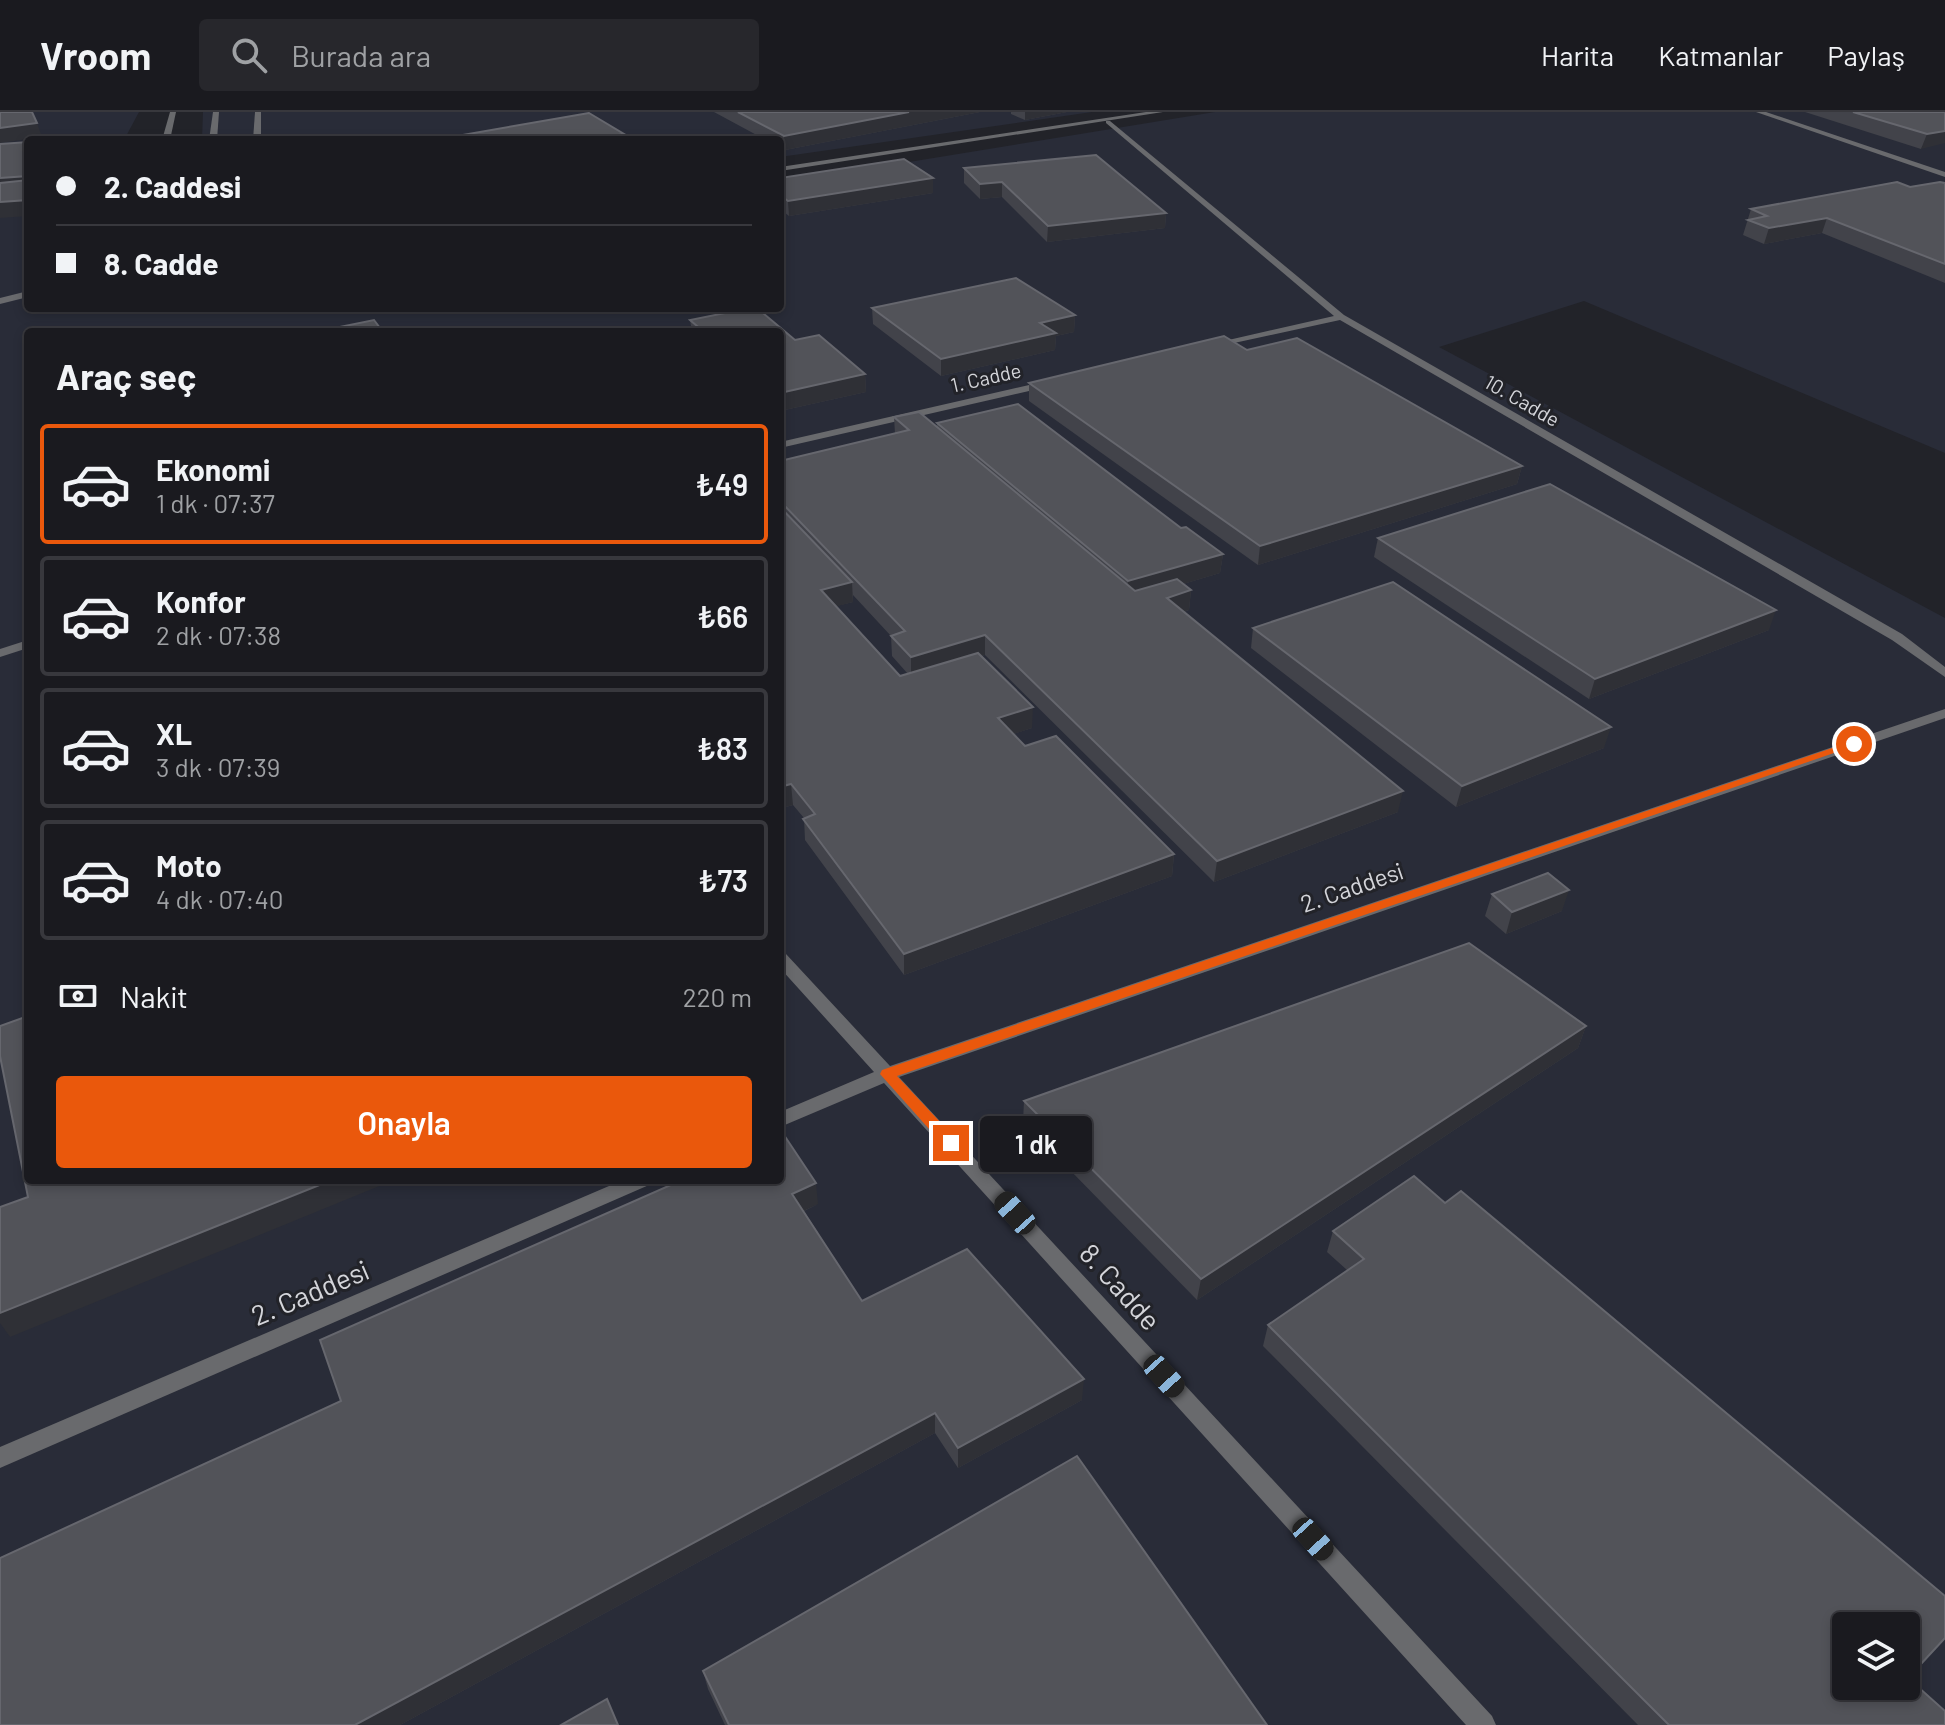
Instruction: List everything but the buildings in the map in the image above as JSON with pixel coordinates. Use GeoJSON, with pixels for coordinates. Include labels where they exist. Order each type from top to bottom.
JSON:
{"type":"FeatureCollection","features":[{"type":"Feature","properties":{"kind":"street"},"geometry":{"type":"LineString","coordinates":[[167,136],[173,112]]}},
{"type":"Feature","properties":{"kind":"street"},"geometry":{"type":"LineString","coordinates":[[213,136],[216,112]]}},
{"type":"Feature","properties":{"kind":"street"},"geometry":{"type":"LineString","coordinates":[[257,136],[258,112]]}},
{"type":"Feature","properties":{"kind":"street"},"geometry":{"type":"LineString","coordinates":[[784,168],[1160,112]]}},
{"type":"Feature","properties":{"kind":"street"},"geometry":{"type":"LineString","coordinates":[[1759,112],[1945,175]]}},
{"type":"Feature","properties":{"kind":"street","name":"10. Cadde"},"geometry":{"type":"LineString","coordinates":[[1108,122],[1341,317],[1897,637],[1945,673]]}},
{"type":"Feature","properties":{"kind":"street"},"geometry":{"type":"LineString","coordinates":[[0,301],[24,295]]}},
{"type":"Feature","properties":{"kind":"street"},"geometry":{"type":"LineString","coordinates":[[1201,349],[1341,317]]}},
{"type":"Feature","properties":{"kind":"street","name":"1. Cadde"},"geometry":{"type":"LineString","coordinates":[[784,444],[1060,381]]}},
{"type":"Feature","properties":{"kind":"street"},"geometry":{"type":"LineString","coordinates":[[0,653],[24,645]]}},
{"type":"Feature","properties":{"kind":"street","name":"2. Caddesi"},"geometry":{"type":"LineString","coordinates":[[784,1118],[887,1074],[1945,713]]}},
{"type":"Feature","properties":{"kind":"street","name":"8. Cadde"},"geometry":{"type":"LineString","coordinates":[[784,962],[1483,1725]]}},
{"type":"Feature","properties":{"kind":"street","name":"2. Caddesi"},"geometry":{"type":"LineString","coordinates":[[0,1458],[633,1184]]}},
{"type":"Feature","properties":{"kind":"shaded area"},"geometry":{"type":"Polygon","coordinates":[[[0,112],[139,112],[126,136],[24,136],[24,312],[784,312],[784,182],[1215,112],[1945,112],[1945,453],[1584,301],[1439,347],[1945,618],[1945,1725],[0,1725],[0,112]]]}},
{"type":"Feature","properties":{"kind":"shaded area"},"geometry":{"type":"Polygon","coordinates":[[[203,112],[1092,112],[784,156],[784,136],[202,136],[203,112]]]}},
{"type":"Feature","properties":{"kind":"route"},"geometry":{"type":"LineString","coordinates":[[951,1143],[887,1074],[1854,744]]}}]}
